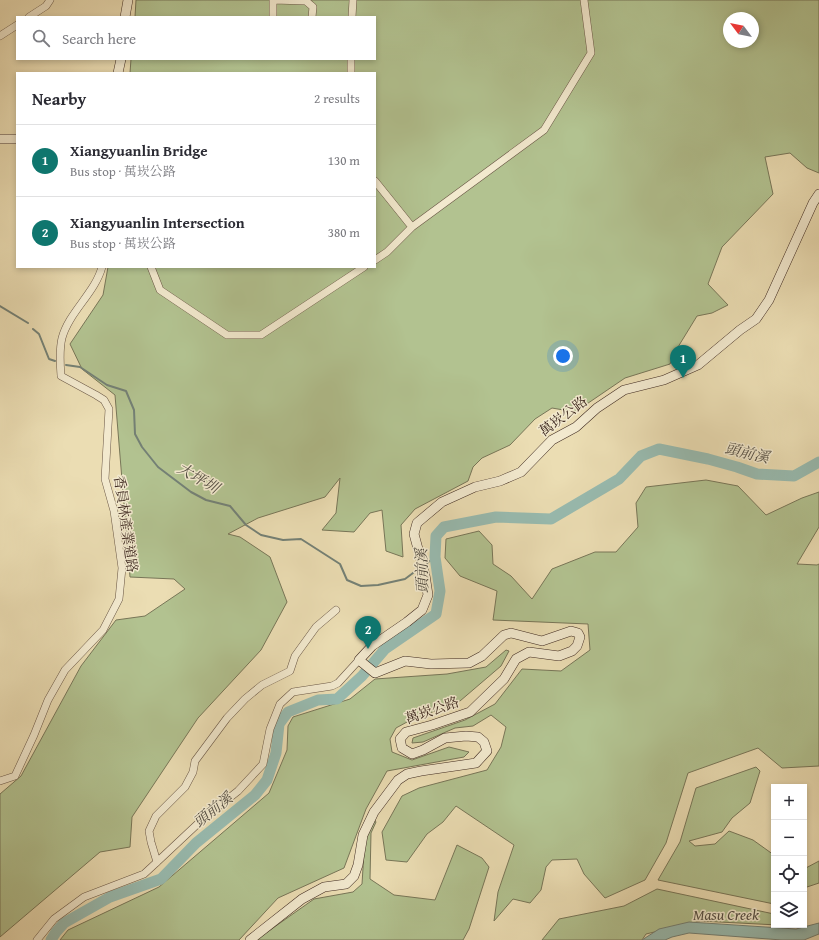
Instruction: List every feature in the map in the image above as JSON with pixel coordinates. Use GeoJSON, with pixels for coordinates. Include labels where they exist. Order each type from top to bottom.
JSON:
{"type":"FeatureCollection","features":[{"type":"Feature","properties":{"kind":"street"},"geometry":{"type":"LineString","coordinates":[[31,16],[46,6],[50,0]]}},
{"type":"Feature","properties":{"kind":"street"},"geometry":{"type":"LineString","coordinates":[[125,16],[128,0]]}},
{"type":"Feature","properties":{"kind":"street"},"geometry":{"type":"LineString","coordinates":[[273,16],[274,0],[306,1],[313,8],[312,16]]}},
{"type":"Feature","properties":{"kind":"street"},"geometry":{"type":"LineString","coordinates":[[352,16],[353,0]]}},
{"type":"Feature","properties":{"kind":"street"},"geometry":{"type":"LineString","coordinates":[[376,259],[387,252],[412,227],[544,130],[591,53],[584,0]]}},
{"type":"Feature","properties":{"kind":"street"},"geometry":{"type":"LineString","coordinates":[[0,36],[16,26]]}},
{"type":"Feature","properties":{"kind":"street"},"geometry":{"type":"LineString","coordinates":[[118,72],[121,60]]}},
{"type":"Feature","properties":{"kind":"street"},"geometry":{"type":"LineString","coordinates":[[351,60],[351,72]]}},
{"type":"Feature","properties":{"kind":"street"},"geometry":{"type":"LineString","coordinates":[[0,139],[16,139]]}},
{"type":"Feature","properties":{"kind":"street"},"geometry":{"type":"LineString","coordinates":[[376,182],[412,227]]}},
{"type":"Feature","properties":{"kind":"street","name":"萬崁公路"},"geometry":{"type":"LineString","coordinates":[[250,940],[302,899],[324,887],[346,884],[354,876],[358,865],[363,835],[374,812],[398,780],[407,774],[476,763],[487,751],[484,742],[478,737],[466,736],[445,738],[412,754],[402,748],[400,739],[406,732],[470,712],[504,679],[516,659],[529,652],[559,656],[572,651],[578,646],[580,637],[578,633],[571,631],[542,641],[511,633],[504,635],[482,656],[469,663],[431,664],[405,661],[375,672],[359,660],[372,646],[422,610],[428,595],[425,575],[414,534],[417,523],[442,502],[475,487],[500,481],[522,472],[552,440],[576,426],[597,408],[624,390],[664,380],[698,365],[740,330],[756,319],[769,300],[813,203],[819,194]]}},
{"type":"Feature","properties":{"kind":"street","name":"香員林產業道路"},"geometry":{"type":"LineString","coordinates":[[0,781],[15,776],[48,700],[65,670],[103,630],[119,599],[122,568],[114,511],[105,479],[109,408],[104,400],[96,394],[61,376],[60,358],[62,338],[67,327],[99,278],[102,268]]}},
{"type":"Feature","properties":{"kind":"street"},"geometry":{"type":"LineString","coordinates":[[151,268],[160,290],[227,335],[261,336],[363,268]]}},
{"type":"Feature","properties":{"kind":"street"},"geometry":{"type":"LineString","coordinates":[[157,862],[149,831],[156,816],[185,787],[193,772],[195,761],[214,734],[245,699],[262,685],[290,671],[295,656],[316,627],[336,610]]}},
{"type":"Feature","properties":{"kind":"street"},"geometry":{"type":"LineString","coordinates":[[37,940],[54,919],[84,897],[144,874],[205,816],[238,791],[263,764],[270,729],[280,704],[293,692],[332,686],[338,683],[359,660]]}},
{"type":"Feature","properties":{"kind":"green space"},"geometry":{"type":"Polygon","coordinates":[[[136,0],[819,0],[819,173],[807,168],[790,153],[765,157],[773,194],[722,247],[708,284],[728,305],[712,313],[697,316],[678,347],[670,364],[625,378],[575,412],[552,408],[535,419],[510,445],[482,458],[473,467],[468,481],[415,509],[401,525],[403,557],[386,551],[382,510],[370,513],[354,532],[322,530],[336,513],[340,478],[325,497],[258,518],[228,534],[240,537],[270,557],[287,602],[261,650],[198,718],[132,817],[130,847],[100,852],[0,937],[0,794],[21,776],[81,666],[116,620],[145,616],[185,589],[174,579],[130,577],[115,395],[82,369],[70,344],[103,295],[108,268],[376,268],[376,72],[130,72],[131,60],[376,60],[376,16],[135,16],[136,0]]]}},
{"type":"Feature","properties":{"kind":"green space"},"geometry":{"type":"Polygon","coordinates":[[[706,480],[738,486],[766,515],[802,498],[819,492],[819,527],[797,564],[819,564],[819,766],[782,768],[758,748],[688,773],[666,843],[645,880],[605,898],[584,874],[577,859],[552,860],[546,867],[541,890],[530,903],[513,899],[494,921],[498,892],[514,845],[456,806],[443,822],[427,834],[407,862],[386,860],[382,832],[402,796],[419,788],[487,770],[501,747],[506,727],[491,715],[473,726],[455,728],[423,742],[412,743],[413,738],[465,720],[495,704],[522,669],[561,671],[590,650],[588,624],[493,620],[497,591],[460,576],[445,558],[446,539],[479,531],[492,545],[493,564],[511,576],[532,599],[552,569],[595,552],[616,552],[638,527],[636,503],[646,487],[706,480]]]}},
{"type":"Feature","properties":{"kind":"green space"},"geometry":{"type":"Polygon","coordinates":[[[506,650],[509,651],[501,666],[460,701],[407,722],[396,728],[390,739],[392,752],[412,760],[449,747],[469,752],[464,757],[387,771],[366,809],[344,868],[278,898],[239,940],[60,940],[68,930],[159,887],[269,793],[287,750],[288,726],[293,717],[350,699],[375,679],[447,674],[486,667],[506,650]]]}},
{"type":"Feature","properties":{"kind":"green space"},"geometry":{"type":"Polygon","coordinates":[[[756,767],[760,771],[750,803],[732,818],[722,832],[689,841],[695,846],[715,844],[729,831],[753,840],[771,853],[771,903],[658,880],[680,842],[696,788],[756,767]]]}},
{"type":"Feature","properties":{"kind":"green space"},"geometry":{"type":"Polygon","coordinates":[[[374,819],[376,822],[371,833],[370,879],[394,895],[435,900],[457,845],[482,858],[489,867],[469,929],[463,940],[256,940],[314,899],[353,892],[362,884],[365,836],[374,819]]]}},
{"type":"Feature","properties":{"kind":"green space"},"geometry":{"type":"Polygon","coordinates":[[[819,861],[819,883],[807,887],[807,867],[819,861]]]}},
{"type":"Feature","properties":{"kind":"green space"},"geometry":{"type":"Polygon","coordinates":[[[657,889],[771,913],[771,925],[700,921],[646,934],[642,940],[542,940],[559,919],[624,906],[657,889]]]}},
{"type":"Feature","properties":{"kind":"water"},"geometry":{"type":"Polygon","coordinates":[[[689,922],[796,929],[807,928],[807,926],[819,923],[819,934],[804,940],[782,940],[689,933],[665,940],[642,940],[659,929],[689,922]]]}},
{"type":"Feature","properties":{"kind":"waterway","name":"大坪圳"},"geometry":{"type":"LineString","coordinates":[[0,306],[28,323]]}},
{"type":"Feature","properties":{"kind":"waterway","name":"大坪圳"},"geometry":{"type":"LineString","coordinates":[[33,329],[39,334],[49,359],[55,361]]}},
{"type":"Feature","properties":{"kind":"waterway","name":"大坪圳"},"geometry":{"type":"LineString","coordinates":[[66,365],[80,367],[107,385],[126,391],[134,410],[135,434],[142,447],[158,467],[191,492],[206,500],[230,506],[246,525],[261,535],[283,540],[301,539],[340,564],[347,580],[361,586],[378,585],[405,579],[417,570]]}},
{"type":"Feature","properties":{"kind":"waterway","name":"頭前溪"},"geometry":{"type":"LineString","coordinates":[[51,940],[64,923],[110,897],[161,879],[196,843],[255,795],[267,780],[276,753],[279,724],[288,712],[318,700],[337,699],[362,676],[385,649],[436,614],[440,591],[435,557],[436,536],[444,527],[496,517],[551,519],[619,479],[641,456],[659,449],[708,459],[757,474],[794,476],[819,462]]}},
{"type":"Feature","properties":{"kind":"waterway","name":"大坪圳"},"geometry":{"type":"LineString","coordinates":[[427,563],[435,557]]}},
{"type":"Feature","properties":{"kind":"place","name":"Xiangyuanlin Bridge"},"geometry":{"type":"Point","coordinates":[683,378]}},
{"type":"Feature","properties":{"kind":"place","name":"Xiangyuanlin Intersection"},"geometry":{"type":"Point","coordinates":[368,649]}},
{"type":"Feature","properties":{"kind":"water label","name":"Masu Creek"},"geometry":{"type":"Point","coordinates":[726,915]}}]}
